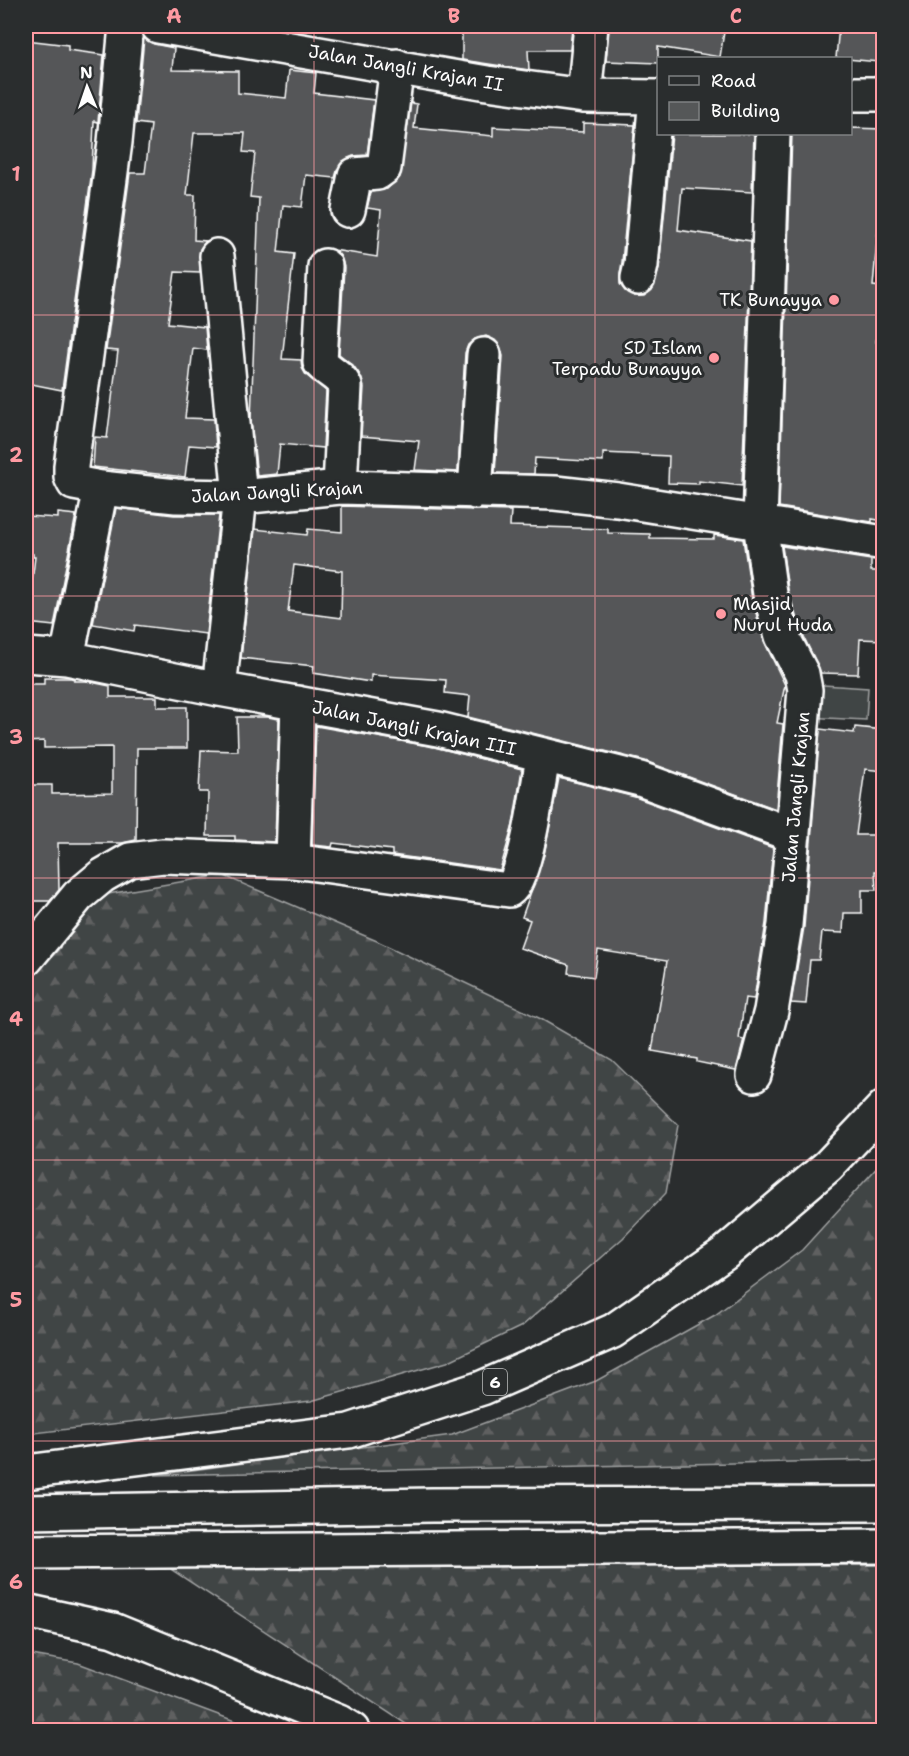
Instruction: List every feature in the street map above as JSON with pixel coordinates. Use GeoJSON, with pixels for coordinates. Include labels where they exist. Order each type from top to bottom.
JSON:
{"type":"FeatureCollection","features":[{"type":"Feature","properties":{"kind":"main road","name":"Jalan Jangli Krajan"},"geometry":{"type":"LineString","coordinates":[[126,26],[115,142],[71,466],[71,477],[74,483],[176,496],[240,497],[340,487],[555,493],[608,499],[884,543]]}},
{"type":"Feature","properties":{"kind":"main road","name":"Jalan Jangli Krajan II"},"geometry":{"type":"LineString","coordinates":[[162,26],[487,83],[585,96],[657,97],[638,278]]}},
{"type":"Feature","properties":{"kind":"main road"},"geometry":{"type":"LineString","coordinates":[[585,96],[591,26]]}},
{"type":"Feature","properties":{"kind":"main road"},"geometry":{"type":"LineString","coordinates":[[348,210],[356,175],[377,173],[384,168],[397,66]]}},
{"type":"Feature","properties":{"kind":"main road"},"geometry":{"type":"LineString","coordinates":[[852,94],[884,94]]}},
{"type":"Feature","properties":{"kind":"main road","name":"Jalan Jangli Krajan"},"geometry":{"type":"LineString","coordinates":[[754,1075],[779,969],[785,925],[805,690],[802,674],[782,636],[770,594],[760,523],[773,135]]}},
{"type":"Feature","properties":{"kind":"main road"},"geometry":{"type":"LineString","coordinates":[[217,256],[240,497],[219,689]]}},
{"type":"Feature","properties":{"kind":"main road"},"geometry":{"type":"LineString","coordinates":[[326,266],[320,362],[326,369],[342,379],[345,386],[340,487]]}},
{"type":"Feature","properties":{"kind":"main road"},"geometry":{"type":"LineString","coordinates":[[475,492],[484,355]]}},
{"type":"Feature","properties":{"kind":"main road"},"geometry":{"type":"LineString","coordinates":[[68,658],[100,488]]}},
{"type":"Feature","properties":{"kind":"main road","name":"Jalan Jangli Krajan III"},"geometry":{"type":"LineString","coordinates":[[26,656],[68,658],[219,689],[438,729],[640,779],[793,835]]}},
{"type":"Feature","properties":{"kind":"main road"},"geometry":{"type":"LineString","coordinates":[[293,861],[298,704]]}},
{"type":"Feature","properties":{"kind":"main road"},"geometry":{"type":"LineString","coordinates":[[26,959],[78,896],[102,876],[130,860],[163,856],[293,861],[509,891],[513,888],[519,875],[527,848],[543,756]]}},
{"type":"Feature","properties":{"kind":"main road","name":"6"},"geometry":{"type":"LineString","coordinates":[[26,1472],[349,1431],[493,1383],[613,1331],[725,1253],[828,1166],[884,1107]]}},
{"type":"Feature","properties":{"kind":"main road"},"geometry":{"type":"LineString","coordinates":[[26,1512],[432,1505],[882,1504]]}},
{"type":"Feature","properties":{"kind":"main road"},"geometry":{"type":"LineString","coordinates":[[26,1552],[883,1546]]}},
{"type":"Feature","properties":{"kind":"main road"},"geometry":{"type":"LineString","coordinates":[[26,1611],[113,1630],[339,1722],[352,1731]]}},
{"type":"Feature","properties":{"kind":"green space"},"geometry":{"type":"Polygon","coordinates":[[[808,684],[868,688],[866,720],[806,717],[808,684]]]}},
{"type":"Feature","properties":{"kind":"green space"},"geometry":{"type":"Polygon","coordinates":[[[222,875],[377,941],[541,1019],[612,1060],[678,1125],[666,1193],[623,1238],[522,1326],[447,1362],[311,1401],[26,1434],[26,985],[58,950],[102,895],[222,875]]]}},
{"type":"Feature","properties":{"kind":"green space"},"geometry":{"type":"Polygon","coordinates":[[[883,1161],[883,1460],[155,1475],[452,1435],[596,1381],[715,1315],[802,1250],[883,1161]]]}},
{"type":"Feature","properties":{"kind":"green space"},"geometry":{"type":"Polygon","coordinates":[[[883,1565],[883,1730],[415,1730],[166,1566],[883,1565]]]}},
{"type":"Feature","properties":{"kind":"green space"},"geometry":{"type":"Polygon","coordinates":[[[26,1654],[78,1663],[259,1730],[54,1730],[26,1724],[26,1654]]]}},
{"type":"Feature","properties":{"kind":"building"},"geometry":{"type":"Polygon","coordinates":[[[462,26],[572,26],[570,50],[528,50],[529,70],[462,60],[462,26]]]}},
{"type":"Feature","properties":{"kind":"building"},"geometry":{"type":"Polygon","coordinates":[[[609,26],[725,26],[720,57],[658,47],[657,63],[606,61],[609,26]]]}},
{"type":"Feature","properties":{"kind":"building"},"geometry":{"type":"Polygon","coordinates":[[[839,26],[881,26],[879,62],[852,59],[852,57],[836,57],[839,26]]]}},
{"type":"Feature","properties":{"kind":"building"},"geometry":{"type":"Polygon","coordinates":[[[144,38],[154,44],[174,48],[172,70],[238,71],[238,93],[286,98],[289,70],[316,73],[314,93],[374,100],[367,155],[353,156],[343,161],[335,178],[306,175],[302,207],[283,205],[278,252],[294,254],[282,359],[301,360],[306,375],[326,391],[323,448],[280,444],[277,474],[257,476],[251,420],[259,198],[250,197],[255,153],[243,152],[245,133],[194,133],[187,195],[195,195],[194,240],[206,241],[200,249],[200,273],[175,272],[168,323],[205,327],[207,350],[193,348],[185,418],[214,419],[216,447],[189,445],[185,477],[93,467],[95,437],[107,438],[118,351],[106,350],[130,173],[145,173],[151,125],[136,123],[144,38]]]}},
{"type":"Feature","properties":{"kind":"building"},"geometry":{"type":"Polygon","coordinates":[[[26,40],[68,45],[68,50],[104,55],[98,122],[94,121],[92,170],[62,390],[26,383],[26,186],[29,112],[26,112],[26,40]]]}},
{"type":"Feature","properties":{"kind":"building"},"geometry":{"type":"Polygon","coordinates":[[[411,103],[417,104],[414,128],[493,136],[493,127],[583,132],[583,123],[635,125],[620,284],[625,291],[634,296],[644,296],[652,290],[659,269],[672,135],[754,135],[752,192],[682,188],[678,230],[751,241],[742,486],[699,481],[699,484],[668,483],[669,456],[603,453],[603,462],[535,458],[534,474],[495,473],[503,356],[495,340],[486,336],[475,339],[468,345],[465,353],[458,472],[415,470],[419,441],[361,436],[364,387],[353,365],[339,354],[344,267],[341,257],[333,250],[377,257],[381,210],[367,208],[371,192],[387,189],[400,177],[411,103]]]}},
{"type":"Feature","properties":{"kind":"building"},"geometry":{"type":"Polygon","coordinates":[[[852,128],[884,129],[884,229],[878,229],[873,286],[881,287],[876,342],[884,342],[884,521],[872,519],[872,522],[779,507],[792,135],[852,135],[852,128]]]}},
{"type":"Feature","properties":{"kind":"building"},"geometry":{"type":"Polygon","coordinates":[[[342,506],[511,511],[510,526],[608,529],[608,533],[650,534],[650,538],[714,539],[714,535],[743,539],[752,599],[764,641],[785,685],[777,723],[783,724],[776,809],[645,761],[468,717],[470,696],[445,693],[446,680],[371,675],[371,682],[313,673],[314,666],[241,658],[255,529],[307,535],[308,529],[342,532],[342,506]],[[294,565],[288,611],[341,618],[342,571],[294,565]]]}},
{"type":"Feature","properties":{"kind":"building"},"geometry":{"type":"Polygon","coordinates":[[[116,508],[174,515],[219,515],[206,634],[135,625],[134,631],[93,624],[116,508]]]}},
{"type":"Feature","properties":{"kind":"building"},"geometry":{"type":"Polygon","coordinates":[[[58,513],[76,515],[54,626],[27,623],[35,557],[33,554],[26,553],[26,516],[58,518],[58,513]]]}},
{"type":"Feature","properties":{"kind":"building"},"geometry":{"type":"Polygon","coordinates":[[[782,546],[871,560],[871,571],[884,571],[884,640],[860,639],[858,674],[821,673],[800,629],[788,590],[782,546]]]}},
{"type":"Feature","properties":{"kind":"building"},"geometry":{"type":"Polygon","coordinates":[[[44,678],[71,678],[74,681],[110,686],[110,697],[157,697],[157,707],[187,707],[187,748],[137,748],[136,840],[122,843],[58,843],[59,890],[50,901],[27,901],[27,785],[52,785],[52,794],[112,793],[112,747],[44,748],[44,741],[26,742],[26,684],[44,684],[44,678]]]}},
{"type":"Feature","properties":{"kind":"building"},"geometry":{"type":"Polygon","coordinates":[[[237,717],[279,719],[275,842],[235,840],[235,836],[207,836],[208,792],[199,792],[201,750],[238,751],[237,717]]]}},
{"type":"Feature","properties":{"kind":"building"},"geometry":{"type":"Polygon","coordinates":[[[316,726],[434,747],[522,769],[513,825],[500,870],[392,855],[392,850],[333,843],[332,847],[312,845],[316,726]]]}},
{"type":"Feature","properties":{"kind":"building"},"geometry":{"type":"Polygon","coordinates":[[[855,727],[884,730],[884,771],[865,769],[856,835],[882,835],[881,871],[875,871],[876,890],[862,890],[862,913],[844,913],[843,933],[822,932],[819,960],[810,960],[806,1004],[791,1003],[804,927],[820,729],[854,733],[855,727]]]}},
{"type":"Feature","properties":{"kind":"building"},"geometry":{"type":"Polygon","coordinates":[[[559,778],[635,797],[773,848],[766,923],[754,999],[745,998],[739,1039],[744,1040],[736,1070],[697,1062],[697,1059],[652,1051],[667,961],[598,950],[594,977],[568,973],[569,965],[520,948],[530,920],[522,917],[544,855],[559,778]]]}},
{"type":"Feature","properties":{"kind":"place","name":"TK Bunayya"},"geometry":{"type":"Point","coordinates":[834,300]}},
{"type":"Feature","properties":{"kind":"place","name":"SD Islam Terpadu Bunayya"},"geometry":{"type":"Point","coordinates":[714,358]}},
{"type":"Feature","properties":{"kind":"place","name":"Masjid Nurul Huda"},"geometry":{"type":"Point","coordinates":[721,614]}}]}
